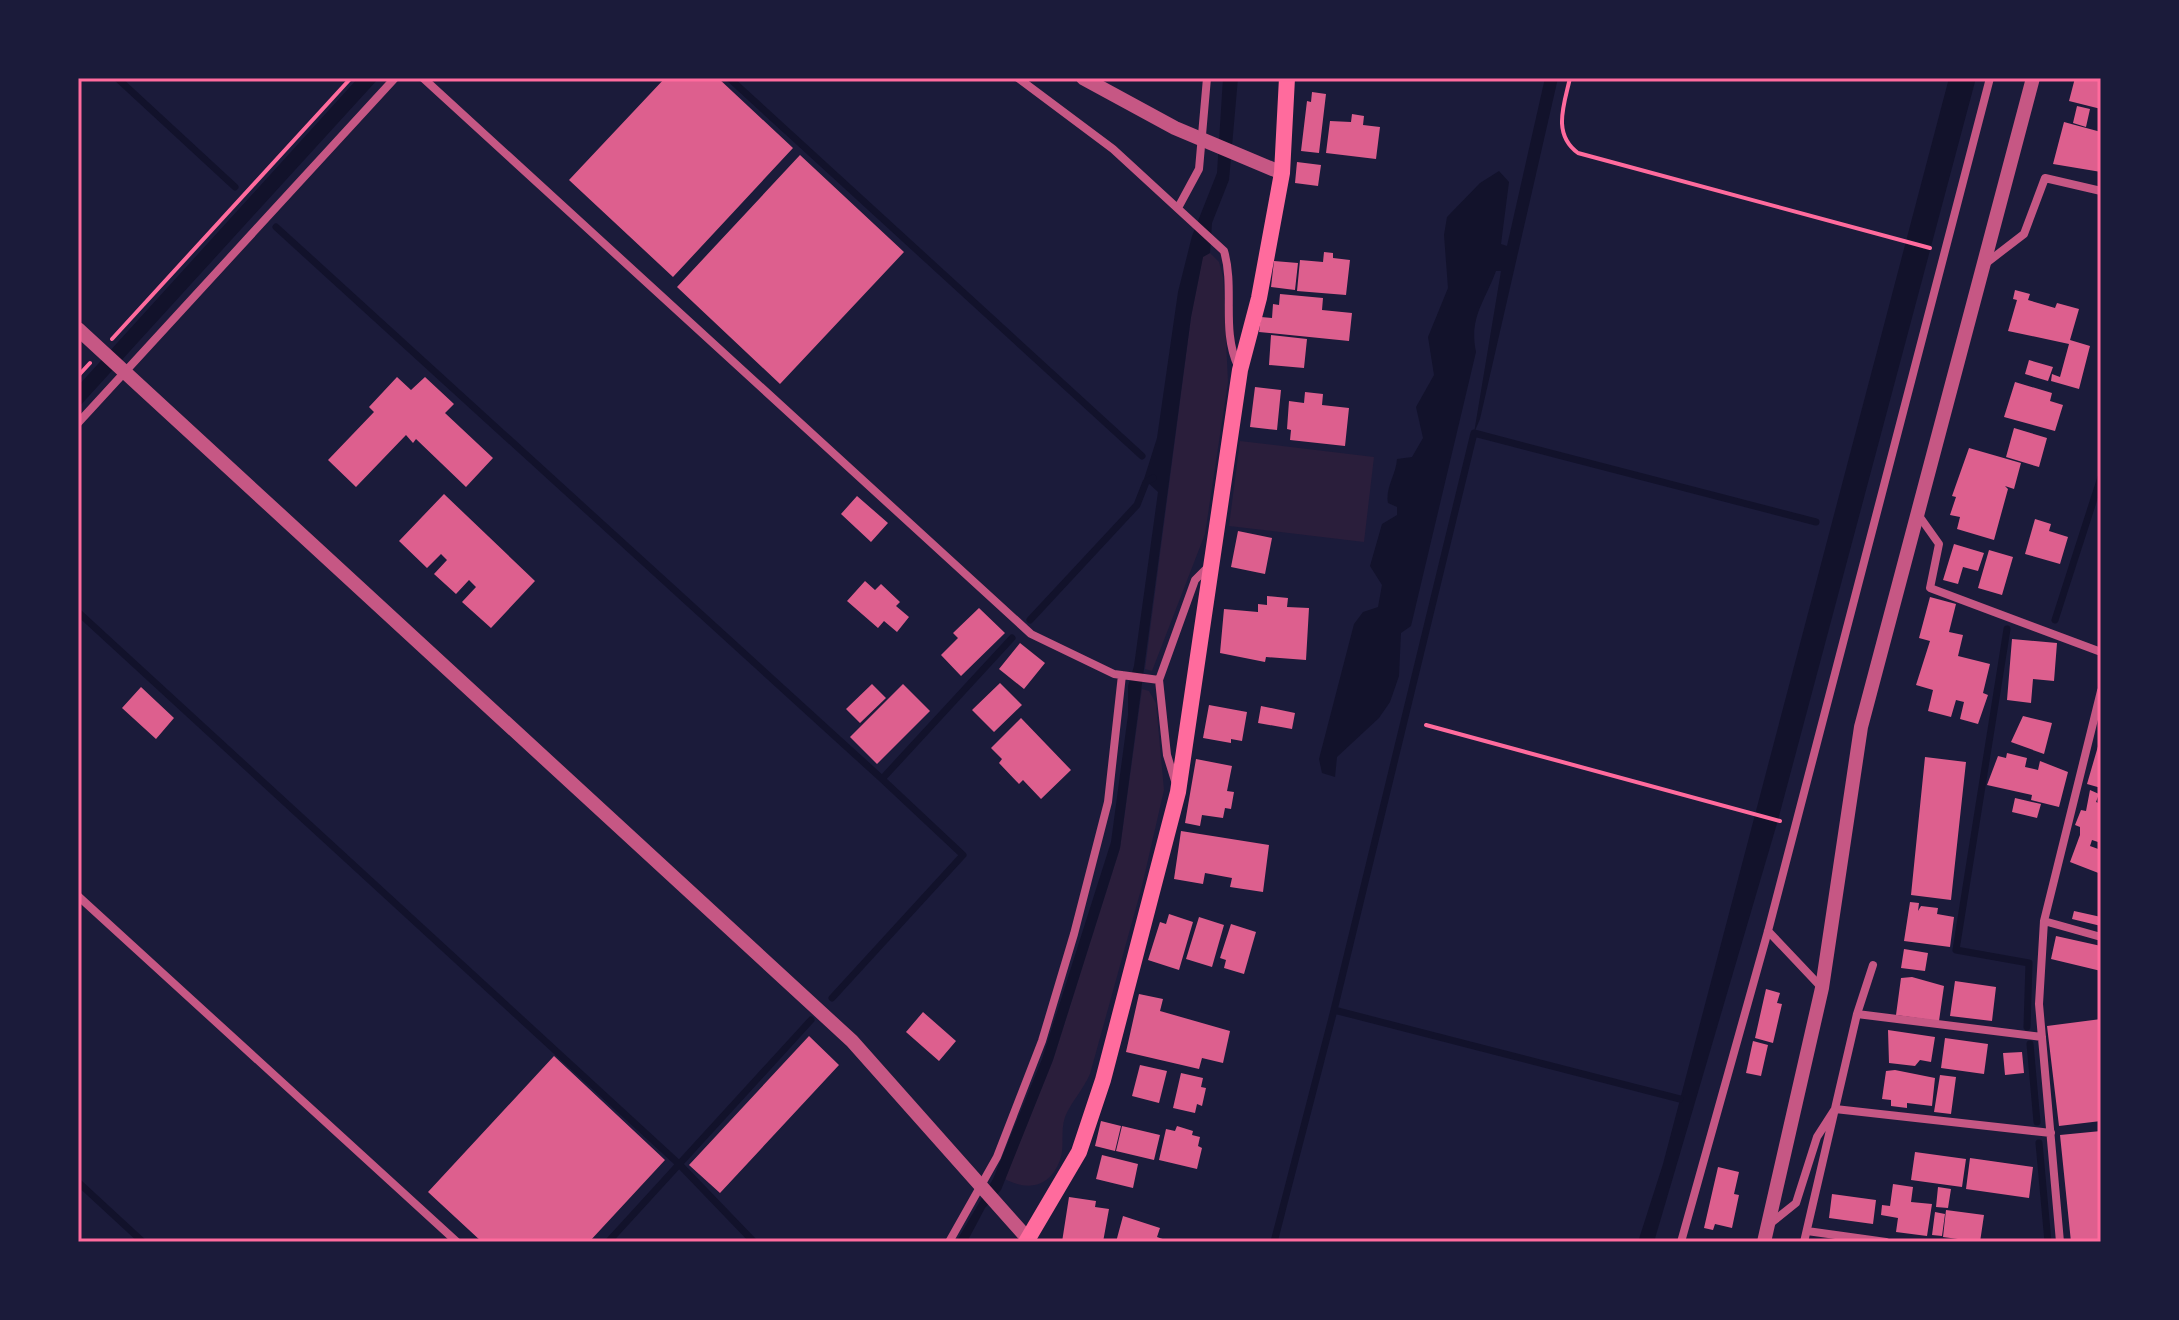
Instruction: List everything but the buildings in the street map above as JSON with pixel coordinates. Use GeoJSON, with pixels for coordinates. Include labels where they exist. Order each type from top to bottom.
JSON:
{"type":"FeatureCollection","features":[{"type":"Feature","properties":{"kind":"main road"},"geometry":{"type":"LineString","coordinates":[[1027,1240],[1084,1138],[1103,1080],[1178,792],[1240,370],[1259,298],[1282,173],[1287,78]]}},
{"type":"Feature","properties":{"kind":"street"},"geometry":{"type":"LineString","coordinates":[[78,423],[395,78]]}},
{"type":"Feature","properties":{"kind":"street"},"geometry":{"type":"LineString","coordinates":[[423,78],[1031,634],[1125,675],[1159,680]]}},
{"type":"Feature","properties":{"kind":"street"},"geometry":{"type":"LineString","coordinates":[[1018,78],[1113,149],[1179,206],[1224,251],[1229,267],[1231,351],[1240,370]]}},
{"type":"Feature","properties":{"kind":"street"},"geometry":{"type":"LineString","coordinates":[[1083,78],[1175,128],[1282,173]]}},
{"type":"Feature","properties":{"kind":"street"},"geometry":{"type":"LineString","coordinates":[[1179,206],[1199,169],[1207,78]]}},
{"type":"Feature","properties":{"kind":"street"},"geometry":{"type":"LineString","coordinates":[[1681,1242],[1768,931],[1990,78]]}},
{"type":"Feature","properties":{"kind":"street"},"geometry":{"type":"LineString","coordinates":[[1764,1242],[1822,988],[1861,727],[2033,78]]}},
{"type":"Feature","properties":{"kind":"street"},"geometry":{"type":"LineString","coordinates":[[1981,266],[2024,234],[2045,178],[2101,191]]}},
{"type":"Feature","properties":{"kind":"street"},"geometry":{"type":"LineString","coordinates":[[78,329],[852,1041],[1027,1240]]}},
{"type":"Feature","properties":{"kind":"street"},"geometry":{"type":"LineString","coordinates":[[1917,512],[1936,535],[1939,544],[1930,588],[2101,652]]}},
{"type":"Feature","properties":{"kind":"street"},"geometry":{"type":"LineString","coordinates":[[1178,792],[1167,755],[1159,680],[1195,580],[1213,562]]}},
{"type":"Feature","properties":{"kind":"street"},"geometry":{"type":"LineString","coordinates":[[949,1242],[997,1157],[1036,1056],[1074,934],[1108,802],[1125,675]]}},
{"type":"Feature","properties":{"kind":"street"},"geometry":{"type":"LineString","coordinates":[[2060,1242],[2039,1004],[2044,921],[2101,691]]}},
{"type":"Feature","properties":{"kind":"street"},"geometry":{"type":"LineString","coordinates":[[78,896],[457,1242]]}},
{"type":"Feature","properties":{"kind":"street"},"geometry":{"type":"LineString","coordinates":[[2044,921],[2101,937]]}},
{"type":"Feature","properties":{"kind":"street"},"geometry":{"type":"LineString","coordinates":[[1768,931],[1822,988]]}},
{"type":"Feature","properties":{"kind":"street"},"geometry":{"type":"LineString","coordinates":[[1804,1242],[1857,1014],[1873,965]]}},
{"type":"Feature","properties":{"kind":"street"},"geometry":{"type":"LineString","coordinates":[[1857,1014],[2042,1037]]}},
{"type":"Feature","properties":{"kind":"street"},"geometry":{"type":"LineString","coordinates":[[1768,1224],[1796,1203],[1817,1137],[1835,1109]]}},
{"type":"Feature","properties":{"kind":"street"},"geometry":{"type":"LineString","coordinates":[[1835,1109],[2051,1133]]}},
{"type":"Feature","properties":{"kind":"street"},"geometry":{"type":"LineString","coordinates":[[1807,1231],[1886,1242]]}},
{"type":"Feature","properties":{"kind":"path"},"geometry":{"type":"LineString","coordinates":[[78,376],[351,78]]}},
{"type":"Feature","properties":{"kind":"path"},"geometry":{"type":"LineString","coordinates":[[1570,78],[1561,119],[1563,136],[1578,153],[1938,250]]}},
{"type":"Feature","properties":{"kind":"path"},"geometry":{"type":"LineString","coordinates":[[1426,725],[1787,823]]}},
{"type":"Feature","properties":{"kind":"shaded area"},"geometry":{"type":"Polygon","coordinates":[[[358,78],[379,78],[78,408],[78,386],[358,78]]]}},
{"type":"Feature","properties":{"kind":"shaded area"},"geometry":{"type":"Polygon","coordinates":[[[1223,78],[1238,78],[1229,180],[1212,223],[1210,253],[1203,257],[1191,317],[1120,848],[1053,1060],[1001,1190],[985,1208],[967,1242],[956,1242],[993,1179],[1042,1059],[1111,842],[1128,715],[1128,686],[1134,666],[1158,492],[1144,479],[1157,438],[1178,292],[1192,236],[1217,173],[1223,78]]]}},
{"type":"Feature","properties":{"kind":"shaded area"},"geometry":{"type":"Polygon","coordinates":[[[1545,78],[1558,78],[1480,419],[1474,433],[1501,271],[1496,271],[1476,320],[1476,352],[1411,626],[1401,633],[1399,676],[1390,702],[1379,718],[1337,757],[1335,777],[1322,773],[1319,759],[1354,624],[1363,612],[1378,607],[1382,585],[1370,566],[1382,524],[1397,515],[1397,507],[1388,503],[1387,497],[1397,459],[1412,457],[1423,438],[1416,407],[1434,375],[1428,337],[1448,288],[1444,235],[1447,217],[1480,183],[1499,171],[1509,182],[1501,244],[1507,246],[1545,78]]]}},
{"type":"Feature","properties":{"kind":"shaded area"},"geometry":{"type":"Polygon","coordinates":[[[1949,78],[1976,78],[1778,820],[1654,1242],[1638,1242],[1663,1164],[1949,78]]]}},
{"type":"Feature","properties":{"kind":"shaded area"},"geometry":{"type":"Polygon","coordinates":[[[1210,253],[1219,262],[1223,277],[1228,382],[1205,534],[1152,671],[1145,669],[1191,317],[1203,256],[1210,253]]]}},
{"type":"Feature","properties":{"kind":"shaded area"},"geometry":{"type":"Polygon","coordinates":[[[1240,441],[1374,457],[1364,542],[1229,526],[1240,441]]]}},
{"type":"Feature","properties":{"kind":"shaded area"},"geometry":{"type":"Polygon","coordinates":[[[1142,689],[1149,691],[1156,703],[1164,790],[1142,886],[1090,1074],[1065,1117],[1060,1160],[1044,1181],[1029,1186],[1013,1183],[1005,1179],[1053,1060],[1120,848],[1142,689]]]}},
{"type":"Feature","properties":{"kind":"waterway"},"geometry":{"type":"LineString","coordinates":[[117,78],[235,187]]}},
{"type":"Feature","properties":{"kind":"waterway"},"geometry":{"type":"LineString","coordinates":[[729,78],[1142,456]]}},
{"type":"Feature","properties":{"kind":"waterway"},"geometry":{"type":"LineString","coordinates":[[276,227],[882,779]]}},
{"type":"Feature","properties":{"kind":"waterway"},"geometry":{"type":"LineString","coordinates":[[1274,1242],[1334,1010],[1474,433],[1816,522]]}},
{"type":"Feature","properties":{"kind":"waterway"},"geometry":{"type":"LineString","coordinates":[[2055,620],[2101,477]]}},
{"type":"Feature","properties":{"kind":"waterway"},"geometry":{"type":"LineString","coordinates":[[1030,620],[1137,505],[1146,482],[1153,478]]}},
{"type":"Feature","properties":{"kind":"waterway"},"geometry":{"type":"LineString","coordinates":[[78,612],[679,1164],[754,1242]]}},
{"type":"Feature","properties":{"kind":"waterway"},"geometry":{"type":"LineString","coordinates":[[2007,629],[1956,950],[2029,963],[2027,1027]]}},
{"type":"Feature","properties":{"kind":"waterway"},"geometry":{"type":"LineString","coordinates":[[832,998],[963,855],[882,779],[1012,638]]}},
{"type":"Feature","properties":{"kind":"waterway"},"geometry":{"type":"LineString","coordinates":[[1334,1010],[1680,1099]]}},
{"type":"Feature","properties":{"kind":"waterway"},"geometry":{"type":"LineString","coordinates":[[608,1242],[811,1020]]}},
{"type":"Feature","properties":{"kind":"waterway"},"geometry":{"type":"LineString","coordinates":[[2030,1044],[2037,1122]]}},
{"type":"Feature","properties":{"kind":"waterway"},"geometry":{"type":"LineString","coordinates":[[2039,1143],[2048,1242]]}},
{"type":"Feature","properties":{"kind":"waterway"},"geometry":{"type":"LineString","coordinates":[[78,1182],[143,1242]]}}]}
